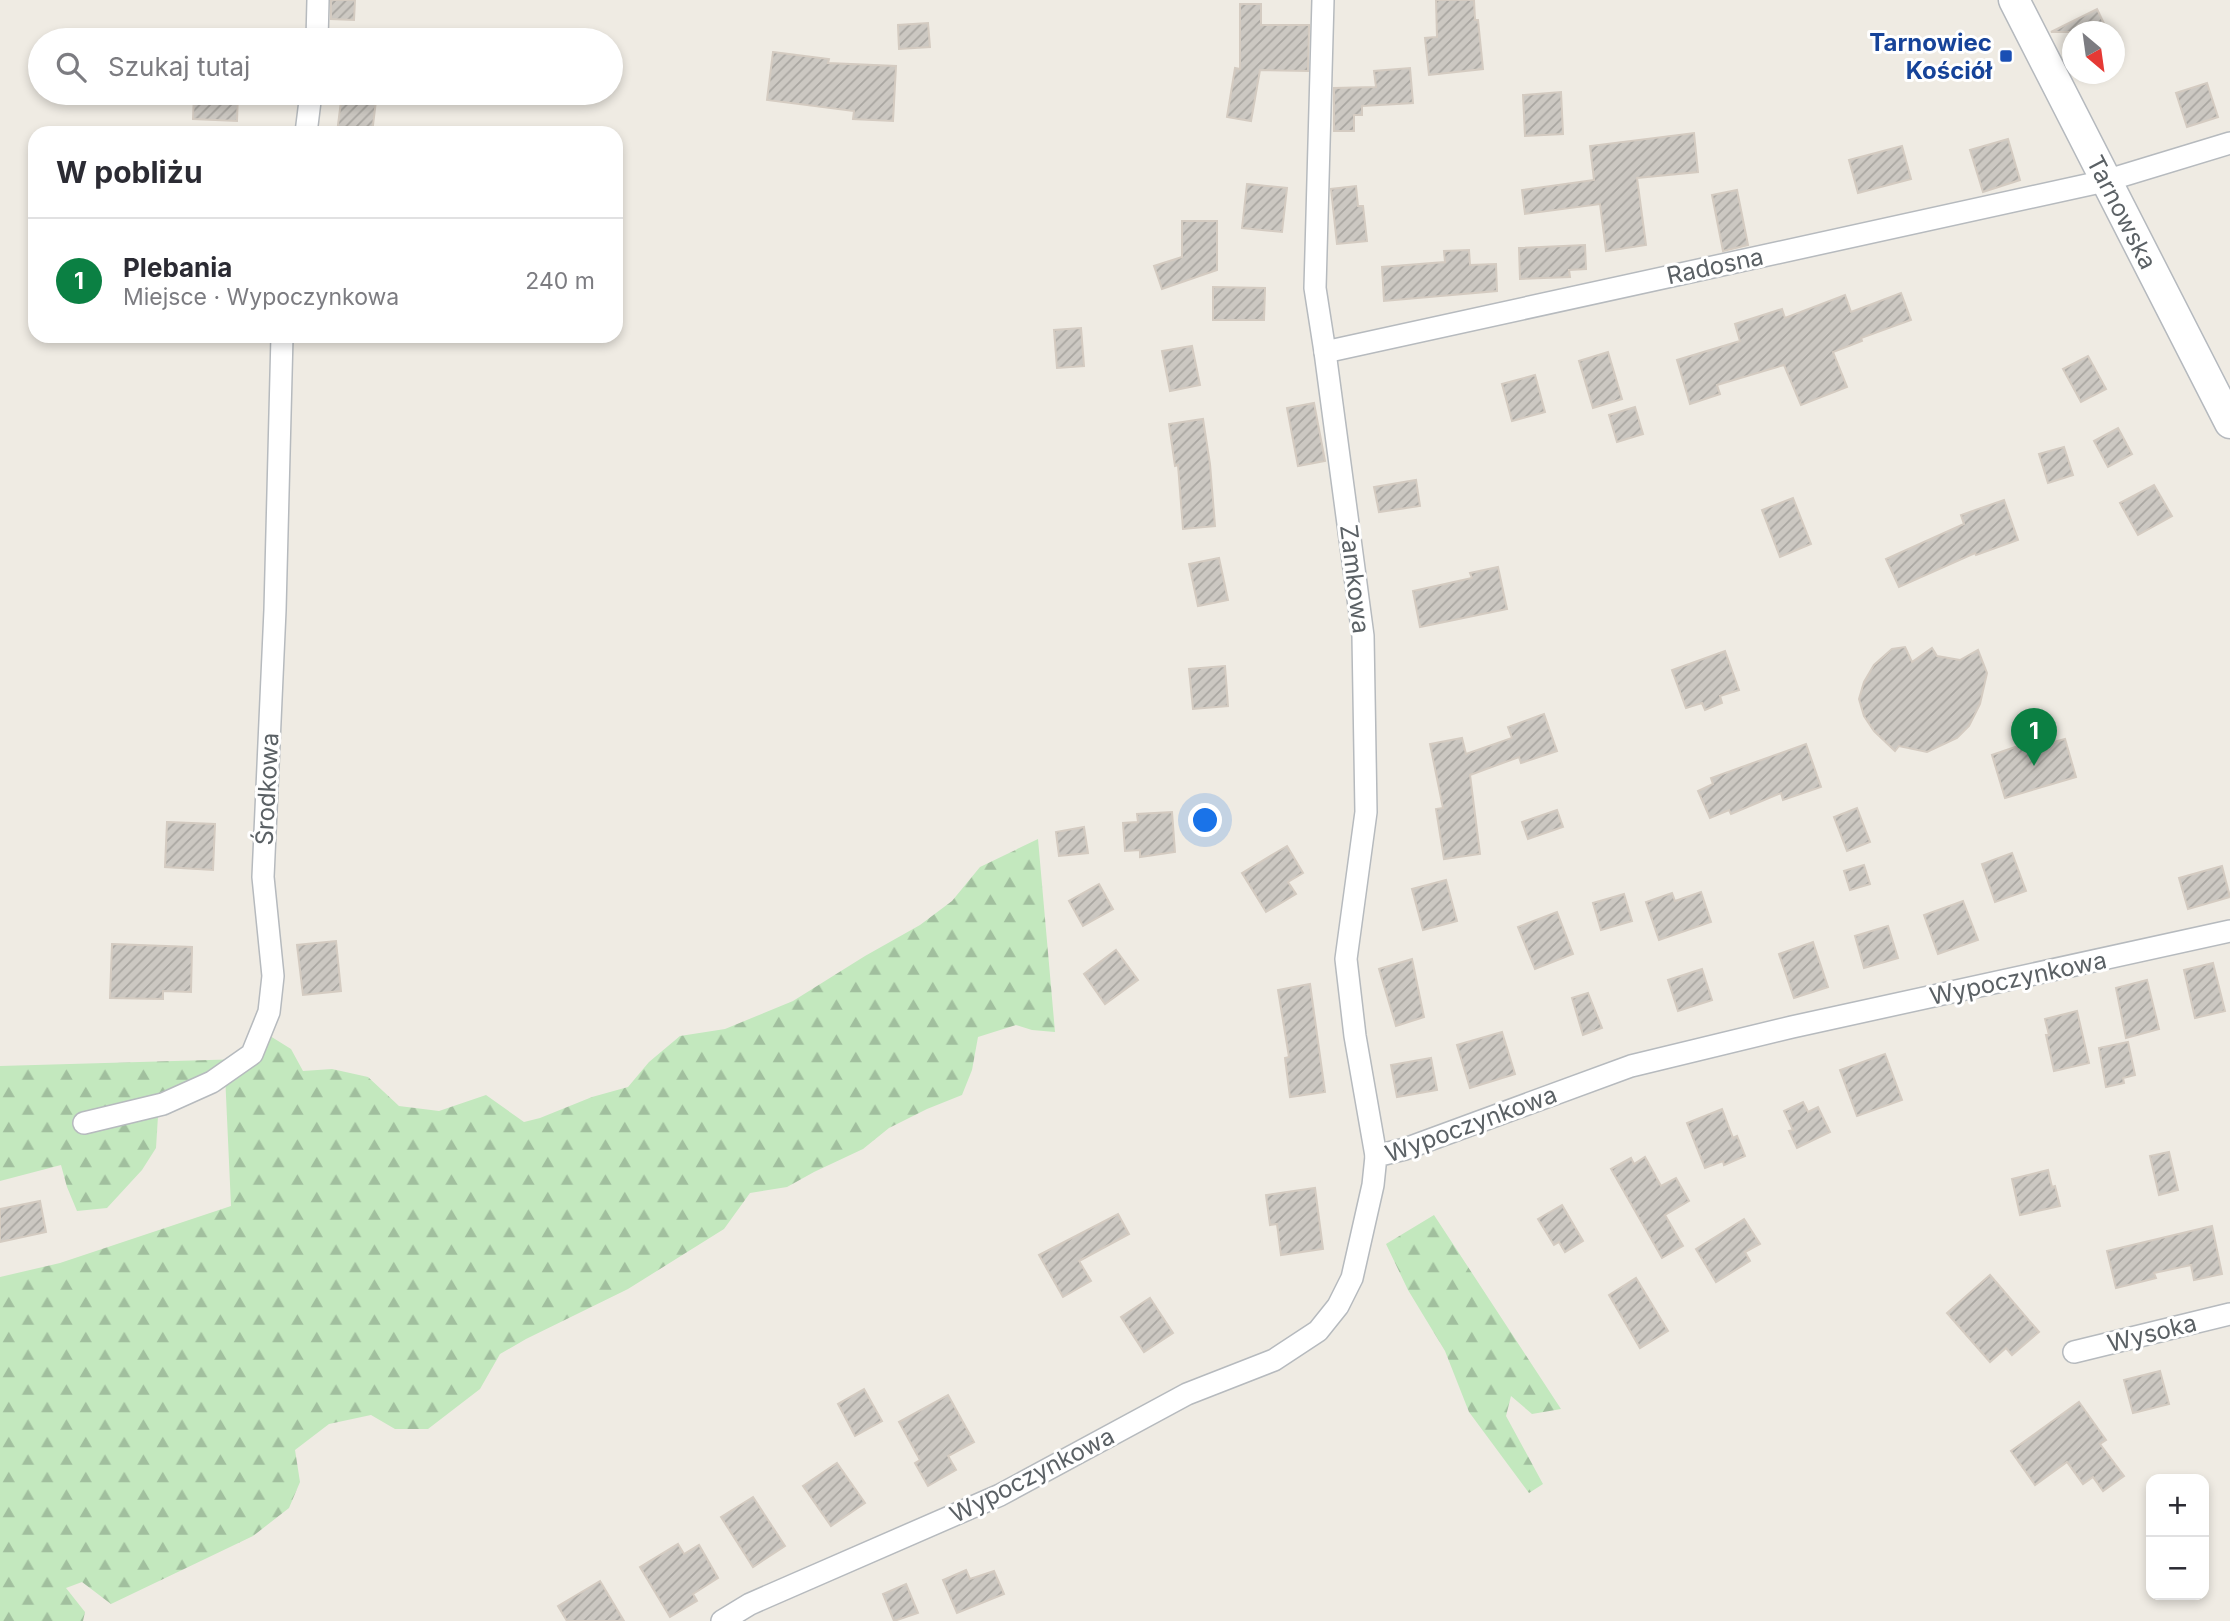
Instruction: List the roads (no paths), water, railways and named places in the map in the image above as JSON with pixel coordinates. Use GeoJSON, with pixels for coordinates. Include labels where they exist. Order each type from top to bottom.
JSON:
{"type":"FeatureCollection","features":[{"type":"Feature","properties":{"kind":"main road","name":"Tarnowska"},"geometry":{"type":"LineString","coordinates":[[2014,0],[2230,423]]}},
{"type":"Feature","properties":{"kind":"street"},"geometry":{"type":"LineString","coordinates":[[317,28],[318,0]]}},
{"type":"Feature","properties":{"kind":"street","name":"Zamkowa"},"geometry":{"type":"LineString","coordinates":[[1323,0],[1315,288],[1363,636],[1366,812],[1346,959],[1354,1036],[1376,1156]]}},
{"type":"Feature","properties":{"kind":"street"},"geometry":{"type":"LineString","coordinates":[[307,126],[310,105]]}},
{"type":"Feature","properties":{"kind":"street","name":"Radosna"},"geometry":{"type":"LineString","coordinates":[[1325,352],[2105,181],[2230,143]]}},
{"type":"Feature","properties":{"kind":"street","name":"Środkowa"},"geometry":{"type":"LineString","coordinates":[[84,1123],[163,1104],[212,1082],[252,1054],[269,1012],[273,976],[263,877],[275,610],[282,343]]}},
{"type":"Feature","properties":{"kind":"street","name":"Wypoczynkowa"},"geometry":{"type":"LineString","coordinates":[[722,1621],[750,1604],[1000,1495],[1186,1394],[1274,1360],[1318,1331],[1338,1306],[1352,1278],[1373,1185],[1376,1156],[1405,1149],[1632,1066],[1792,1027],[2230,931]]}},
{"type":"Feature","properties":{"kind":"street","name":"Wysoka"},"geometry":{"type":"LineString","coordinates":[[2074,1352],[2230,1314]]}},
{"type":"Feature","properties":{"kind":"place","name":"Tarnowiec Kościół"},"geometry":{"type":"Point","coordinates":[2006,56]}},
{"type":"Feature","properties":{"kind":"place","name":"Plebania"},"geometry":{"type":"Point","coordinates":[2034,766]}}]}
